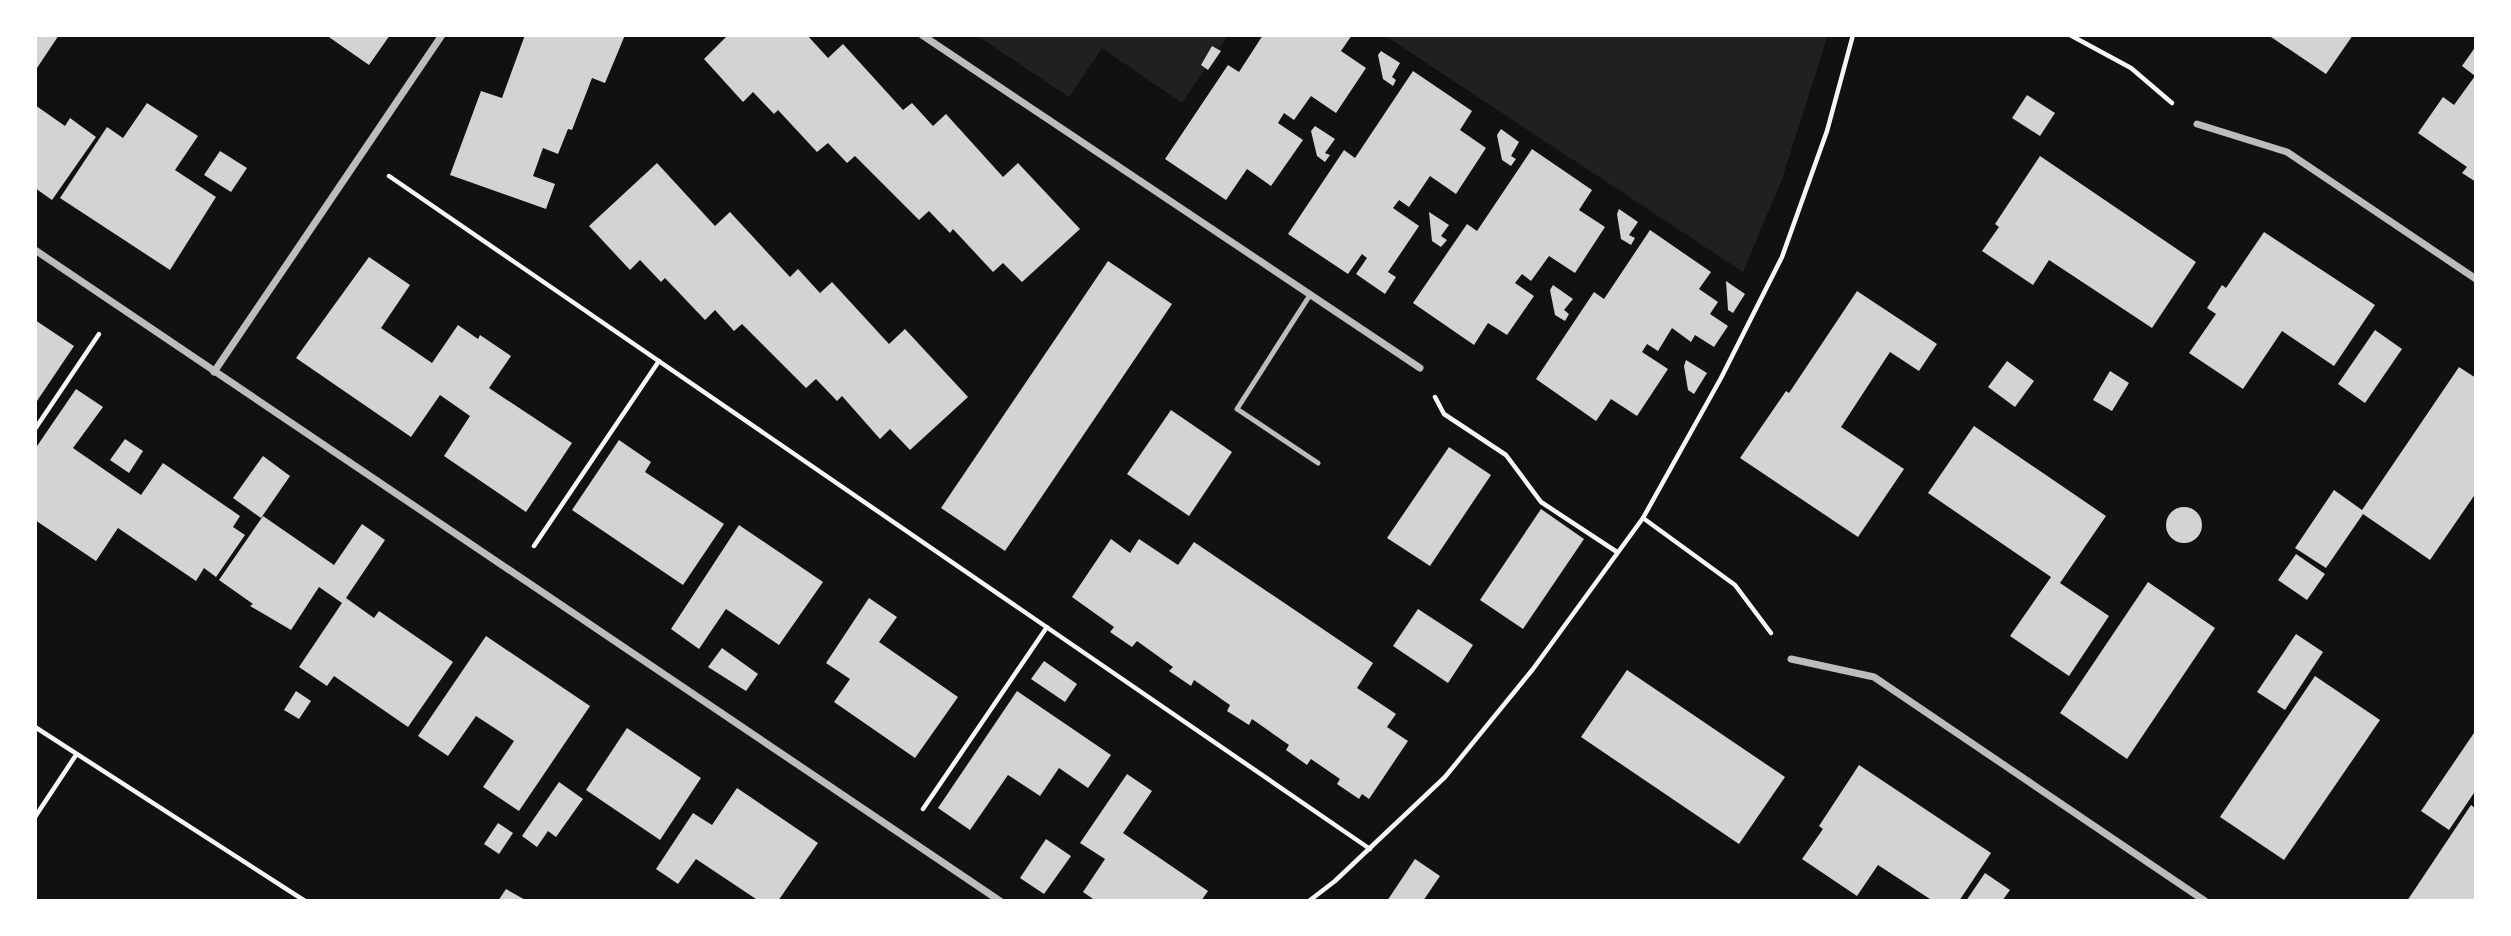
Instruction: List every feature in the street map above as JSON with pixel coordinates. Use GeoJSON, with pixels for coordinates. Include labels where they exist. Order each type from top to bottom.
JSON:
{"type":"FeatureCollection","features":[{"type":"Feature","properties":{"kind":"street"},"geometry":{"type":"LineString","coordinates":[[214,372],[442,35]]}},
{"type":"Feature","properties":{"kind":"street"},"geometry":{"type":"LineString","coordinates":[[922,35],[1420,369]]}},
{"type":"Feature","properties":{"kind":"street"},"geometry":{"type":"LineString","coordinates":[[2197,124],[2287,152],[2476,279]]}},
{"type":"Feature","properties":{"kind":"street"},"geometry":{"type":"LineString","coordinates":[[35,250],[1000,901]]}},
{"type":"Feature","properties":{"kind":"street"},"geometry":{"type":"LineString","coordinates":[[1791,659],[1874,677],[2205,901]]}},
{"type":"Feature","properties":{"kind":"lane"},"geometry":{"type":"LineString","coordinates":[[1310,295],[1237,409],[1318,463]]}},
{"type":"Feature","properties":{"kind":"path"},"geometry":{"type":"LineString","coordinates":[[1310,901],[1370,849],[1445,777],[1533,669],[1643,518],[1721,378],[1782,257],[1827,131],[1853,35]]}},
{"type":"Feature","properties":{"kind":"path"},"geometry":{"type":"LineString","coordinates":[[2070,35],[2131,68],[2197,124]]}},
{"type":"Feature","properties":{"kind":"path"},"geometry":{"type":"LineString","coordinates":[[360,156],[1370,849]]}},
{"type":"Feature","properties":{"kind":"path"},"geometry":{"type":"LineString","coordinates":[[35,429],[117,306]]}},
{"type":"Feature","properties":{"kind":"path"},"geometry":{"type":"LineString","coordinates":[[515,574],[659,361]]}},
{"type":"Feature","properties":{"kind":"path"},"geometry":{"type":"LineString","coordinates":[[1420,369],[1444,414],[1506,456],[1541,502],[1617,552]]}},
{"type":"Feature","properties":{"kind":"path"},"geometry":{"type":"LineString","coordinates":[[1643,518],[1735,585],[1791,659]]}},
{"type":"Feature","properties":{"kind":"path"},"geometry":{"type":"LineString","coordinates":[[904,837],[1047,627]]}},
{"type":"Feature","properties":{"kind":"path"},"geometry":{"type":"LineString","coordinates":[[35,727],[304,901]]}},
{"type":"Feature","properties":{"kind":"path"},"geometry":{"type":"LineString","coordinates":[[35,817],[76,755]]}},
{"type":"Feature","properties":{"kind":"shaded area"},"geometry":{"type":"Polygon","coordinates":[[[976,35],[1228,35],[1182,103],[1102,48],[1069,97],[976,35]]]}},
{"type":"Feature","properties":{"kind":"shaded area"},"geometry":{"type":"Polygon","coordinates":[[[1384,35],[1828,35],[1782,179],[1743,272],[1384,35]]]}},
{"type":"Feature","properties":{"kind":"building"},"geometry":{"type":"Polygon","coordinates":[[[35,35],[59,35],[35,71],[35,35]]]}},
{"type":"Feature","properties":{"kind":"building"},"geometry":{"type":"Polygon","coordinates":[[[326,35],[390,35],[369,65],[326,35]]]}},
{"type":"Feature","properties":{"kind":"building"},"geometry":{"type":"Polygon","coordinates":[[[525,35],[625,35],[605,83],[592,78],[572,130],[568,129],[558,154],[543,148],[533,176],[555,184],[546,209],[450,175],[481,91],[502,98],[525,35]]]}},
{"type":"Feature","properties":{"kind":"building"},"geometry":{"type":"Polygon","coordinates":[[[728,35],[807,35],[828,58],[843,44],[903,110],[912,103],[933,126],[946,114],[1003,177],[1018,163],[1080,229],[1022,282],[1003,263],[993,272],[953,229],[950,233],[929,211],[919,220],[855,156],[847,163],[828,143],[817,152],[778,110],[774,114],[753,92],[743,102],[704,59],[728,35]]]}},
{"type":"Feature","properties":{"kind":"building"},"geometry":{"type":"Polygon","coordinates":[[[1263,35],[1352,35],[1341,51],[1366,68],[1336,113],[1311,96],[1294,120],[1284,113],[1278,123],[1303,140],[1271,186],[1247,169],[1226,200],[1165,159],[1228,65],[1239,72],[1263,35]]]}},
{"type":"Feature","properties":{"kind":"building"},"geometry":{"type":"Polygon","coordinates":[[[2268,35],[2353,35],[2326,74],[2268,35]]]}},
{"type":"Feature","properties":{"kind":"building"},"geometry":{"type":"Polygon","coordinates":[[[1212,46],[1221,51],[1208,70],[1201,65],[1212,46]]]}},
{"type":"Feature","properties":{"kind":"building"},"geometry":{"type":"Polygon","coordinates":[[[2476,46],[2476,182],[2462,173],[2467,167],[2418,133],[2443,97],[2454,105],[2475,76],[2462,66],[2476,46]]]}},
{"type":"Feature","properties":{"kind":"building"},"geometry":{"type":"Polygon","coordinates":[[[1381,51],[1400,63],[1392,77],[1396,80],[1393,86],[1383,79],[1378,55],[1381,51]]]}},
{"type":"Feature","properties":{"kind":"building"},"geometry":{"type":"Polygon","coordinates":[[[1413,71],[1472,111],[1460,130],[1486,148],[1456,194],[1430,176],[1409,207],[1399,200],[1393,208],[1419,226],[1388,272],[1396,277],[1385,294],[1356,274],[1367,258],[1362,254],[1348,274],[1288,234],[1344,150],[1355,158],[1413,71]]]}},
{"type":"Feature","properties":{"kind":"building"},"geometry":{"type":"Polygon","coordinates":[[[2027,95],[2055,113],[2040,136],[2012,118],[2027,95]]]}},
{"type":"Feature","properties":{"kind":"building"},"geometry":{"type":"Polygon","coordinates":[[[147,103],[198,136],[175,170],[216,197],[170,270],[60,198],[107,127],[123,138],[147,103]]]}},
{"type":"Feature","properties":{"kind":"building"},"geometry":{"type":"Polygon","coordinates":[[[35,105],[65,126],[70,118],[96,137],[52,200],[35,188],[35,105]]]}},
{"type":"Feature","properties":{"kind":"building"},"geometry":{"type":"Polygon","coordinates":[[[1315,126],[1335,139],[1325,153],[1330,155],[1325,162],[1317,156],[1311,131],[1315,126]]]}},
{"type":"Feature","properties":{"kind":"building"},"geometry":{"type":"Polygon","coordinates":[[[1501,129],[1519,142],[1511,156],[1516,159],[1511,166],[1502,160],[1497,135],[1501,129]]]}},
{"type":"Feature","properties":{"kind":"building"},"geometry":{"type":"Polygon","coordinates":[[[1532,149],[1592,190],[1579,210],[1605,227],[1575,273],[1549,256],[1531,281],[1522,274],[1515,283],[1534,296],[1507,335],[1488,323],[1474,345],[1413,303],[1467,224],[1477,231],[1532,149]]]}},
{"type":"Feature","properties":{"kind":"building"},"geometry":{"type":"Polygon","coordinates":[[[220,151],[247,168],[231,192],[204,175],[220,151]]]}},
{"type":"Feature","properties":{"kind":"building"},"geometry":{"type":"Polygon","coordinates":[[[2040,156],[2196,262],[2152,328],[2049,260],[2033,285],[1982,251],[1999,227],[1995,224],[2040,156]]]}},
{"type":"Feature","properties":{"kind":"building"},"geometry":{"type":"Polygon","coordinates":[[[657,163],[715,226],[730,212],[790,277],[798,269],[820,293],[832,282],[889,344],[905,329],[968,397],[910,450],[890,429],[880,439],[842,396],[837,401],[816,379],[806,388],[742,324],[734,331],[715,310],[705,320],[665,278],[661,282],[640,260],[630,270],[589,226],[657,163]]]}},
{"type":"Feature","properties":{"kind":"building"},"geometry":{"type":"Polygon","coordinates":[[[1619,209],[1638,222],[1629,235],[1635,238],[1631,245],[1621,239],[1617,214],[1619,209]]]}},
{"type":"Feature","properties":{"kind":"building"},"geometry":{"type":"Polygon","coordinates":[[[1429,212],[1449,225],[1441,236],[1447,240],[1441,247],[1432,241],[1429,212]]]}},
{"type":"Feature","properties":{"kind":"building"},"geometry":{"type":"Polygon","coordinates":[[[1650,230],[1711,272],[1699,289],[1718,302],[1710,314],[1728,326],[1714,347],[1695,335],[1691,342],[1672,328],[1658,351],[1647,344],[1642,352],[1668,369],[1637,416],[1611,399],[1596,421],[1536,379],[1594,292],[1604,299],[1650,230]]]}},
{"type":"Feature","properties":{"kind":"building"},"geometry":{"type":"Polygon","coordinates":[[[2264,232],[2375,305],[2334,366],[2282,331],[2243,389],[2189,353],[2216,314],[2207,308],[2222,285],[2226,288],[2264,232]]]}},
{"type":"Feature","properties":{"kind":"building"},"geometry":{"type":"Polygon","coordinates":[[[369,257],[410,285],[381,328],[432,363],[458,325],[478,339],[480,335],[511,356],[489,388],[572,443],[526,512],[444,456],[470,416],[440,395],[411,437],[296,358],[369,257]]]}},
{"type":"Feature","properties":{"kind":"building"},"geometry":{"type":"Polygon","coordinates":[[[1108,261],[1172,304],[1005,551],[941,508],[1108,261]]]}},
{"type":"Feature","properties":{"kind":"building"},"geometry":{"type":"Polygon","coordinates":[[[1726,281],[1745,294],[1733,313],[1728,310],[1726,281]]]}},
{"type":"Feature","properties":{"kind":"building"},"geometry":{"type":"Polygon","coordinates":[[[1553,285],[1573,299],[1564,310],[1569,314],[1565,321],[1555,315],[1550,290],[1553,285]]]}},
{"type":"Feature","properties":{"kind":"building"},"geometry":{"type":"Polygon","coordinates":[[[1857,291],[1937,344],[1919,371],[1890,352],[1841,427],[1904,469],[1858,537],[1740,458],[1786,391],[1789,393],[1857,291]]]}},
{"type":"Feature","properties":{"kind":"building"},"geometry":{"type":"Polygon","coordinates":[[[35,320],[74,346],[35,404],[35,320]]]}},
{"type":"Feature","properties":{"kind":"building"},"geometry":{"type":"Polygon","coordinates":[[[2375,330],[2402,349],[2365,403],[2338,384],[2375,330]]]}},
{"type":"Feature","properties":{"kind":"building"},"geometry":{"type":"Polygon","coordinates":[[[1686,360],[1707,373],[1694,394],[1688,390],[1684,366],[1686,360]]]}},
{"type":"Feature","properties":{"kind":"building"},"geometry":{"type":"Polygon","coordinates":[[[2007,361],[2034,381],[2015,407],[1988,387],[2007,361]]]}},
{"type":"Feature","properties":{"kind":"building"},"geometry":{"type":"Polygon","coordinates":[[[2459,367],[2476,378],[2476,493],[2430,560],[2363,514],[2326,568],[2295,548],[2334,490],[2362,510],[2459,367]]]}},
{"type":"Feature","properties":{"kind":"building"},"geometry":{"type":"Polygon","coordinates":[[[2110,371],[2129,383],[2112,411],[2093,400],[2110,371]]]}},
{"type":"Feature","properties":{"kind":"building"},"geometry":{"type":"Polygon","coordinates":[[[76,389],[103,407],[73,448],[141,495],[163,463],[240,516],[233,527],[245,535],[216,577],[204,568],[196,581],[118,528],[96,561],[35,520],[35,449],[76,389]]]}},
{"type":"Feature","properties":{"kind":"building"},"geometry":{"type":"Polygon","coordinates":[[[1171,410],[1232,452],[1189,516],[1127,474],[1171,410]]]}},
{"type":"Feature","properties":{"kind":"building"},"geometry":{"type":"Polygon","coordinates":[[[1974,426],[2106,516],[2060,583],[2109,616],[2069,676],[2010,636],[2051,577],[1928,493],[1974,426]]]}},
{"type":"Feature","properties":{"kind":"building"},"geometry":{"type":"Polygon","coordinates":[[[125,439],[143,451],[129,473],[110,460],[125,439]]]}},
{"type":"Feature","properties":{"kind":"building"},"geometry":{"type":"Polygon","coordinates":[[[619,440],[651,462],[645,472],[724,524],[683,585],[572,510],[619,440]]]}},
{"type":"Feature","properties":{"kind":"building"},"geometry":{"type":"Polygon","coordinates":[[[1449,447],[1491,475],[1430,566],[1387,538],[1449,447]]]}},
{"type":"Feature","properties":{"kind":"building"},"geometry":{"type":"Polygon","coordinates":[[[263,456],[290,476],[261,518],[233,498],[263,456]]]}},
{"type":"Feature","properties":{"kind":"building"},"geometry":{"type":"Polygon","coordinates":[[[2184,507],[2197,512],[2202,525],[2197,538],[2184,543],[2171,538],[2166,525],[2171,512],[2184,507]]]}},
{"type":"Feature","properties":{"kind":"building"},"geometry":{"type":"Polygon","coordinates":[[[1541,509],[1584,539],[1523,629],[1480,600],[1541,509]]]}},
{"type":"Feature","properties":{"kind":"building"},"geometry":{"type":"Polygon","coordinates":[[[263,516],[334,565],[362,524],[385,540],[346,598],[374,618],[379,611],[453,662],[408,727],[334,676],[327,686],[299,667],[342,603],[319,587],[291,630],[250,606],[253,604],[219,580],[263,516]]]}},
{"type":"Feature","properties":{"kind":"building"},"geometry":{"type":"Polygon","coordinates":[[[739,525],[823,582],[779,645],[726,609],[699,649],[671,629],[739,525]]]}},
{"type":"Feature","properties":{"kind":"building"},"geometry":{"type":"Polygon","coordinates":[[[1111,539],[1130,553],[1139,539],[1178,565],[1194,542],[1373,663],[1357,688],[1396,714],[1387,727],[1408,741],[1369,799],[1362,794],[1359,799],[1337,784],[1340,779],[1311,759],[1307,765],[1286,750],[1289,745],[1252,719],[1249,725],[1227,711],[1230,705],[1194,680],[1191,686],[1169,671],[1173,667],[1137,641],[1132,647],[1110,632],[1114,627],[1072,597],[1111,539]]]}},
{"type":"Feature","properties":{"kind":"building"},"geometry":{"type":"Polygon","coordinates":[[[2296,554],[2325,574],[2307,600],[2278,580],[2296,554]]]}},
{"type":"Feature","properties":{"kind":"building"},"geometry":{"type":"Polygon","coordinates":[[[2148,582],[2215,628],[2127,759],[2060,713],[2148,582]]]}},
{"type":"Feature","properties":{"kind":"building"},"geometry":{"type":"Polygon","coordinates":[[[869,598],[897,617],[879,642],[958,697],[915,758],[834,702],[850,679],[826,663],[869,598]]]}},
{"type":"Feature","properties":{"kind":"building"},"geometry":{"type":"Polygon","coordinates":[[[1418,609],[1473,645],[1448,683],[1393,646],[1418,609]]]}},
{"type":"Feature","properties":{"kind":"building"},"geometry":{"type":"Polygon","coordinates":[[[2296,634],[2323,652],[2285,710],[2257,692],[2296,634]]]}},
{"type":"Feature","properties":{"kind":"building"},"geometry":{"type":"Polygon","coordinates":[[[486,636],[590,706],[519,811],[483,787],[514,741],[476,716],[448,756],[418,736],[486,636]]]}},
{"type":"Feature","properties":{"kind":"building"},"geometry":{"type":"Polygon","coordinates":[[[722,648],[758,674],[746,691],[708,667],[722,648]]]}},
{"type":"Feature","properties":{"kind":"building"},"geometry":{"type":"Polygon","coordinates":[[[1044,661],[1077,684],[1065,702],[1031,679],[1044,661]]]}},
{"type":"Feature","properties":{"kind":"building"},"geometry":{"type":"Polygon","coordinates":[[[1627,670],[1785,777],[1739,844],[1581,737],[1627,670]]]}},
{"type":"Feature","properties":{"kind":"building"},"geometry":{"type":"Polygon","coordinates":[[[2315,676],[2380,720],[2284,860],[2220,817],[2315,676]]]}},
{"type":"Feature","properties":{"kind":"building"},"geometry":{"type":"Polygon","coordinates":[[[296,691],[311,701],[299,719],[284,710],[296,691]]]}},
{"type":"Feature","properties":{"kind":"building"},"geometry":{"type":"Polygon","coordinates":[[[1017,691],[1111,755],[1088,788],[1059,768],[1040,796],[1008,775],[970,830],[938,808],[1017,691]]]}},
{"type":"Feature","properties":{"kind":"building"},"geometry":{"type":"Polygon","coordinates":[[[627,728],[701,778],[660,840],[586,790],[627,728]]]}},
{"type":"Feature","properties":{"kind":"building"},"geometry":{"type":"Polygon","coordinates":[[[2476,730],[2476,790],[2449,830],[2421,811],[2476,730]]]}},
{"type":"Feature","properties":{"kind":"building"},"geometry":{"type":"Polygon","coordinates":[[[1859,765],[1991,853],[1959,901],[1933,901],[1878,865],[1857,896],[1802,859],[1823,829],[1819,826],[1859,765]]]}},
{"type":"Feature","properties":{"kind":"building"},"geometry":{"type":"Polygon","coordinates":[[[1127,774],[1152,791],[1123,833],[1208,891],[1201,901],[1096,901],[1083,892],[1105,859],[1080,843],[1127,774]]]}},
{"type":"Feature","properties":{"kind":"building"},"geometry":{"type":"Polygon","coordinates":[[[559,782],[583,799],[556,837],[548,831],[537,847],[522,836],[559,782]]]}},
{"type":"Feature","properties":{"kind":"building"},"geometry":{"type":"Polygon","coordinates":[[[737,788],[818,843],[778,901],[759,901],[696,859],[678,884],[656,869],[693,813],[712,825],[737,788]]]}},
{"type":"Feature","properties":{"kind":"building"},"geometry":{"type":"Polygon","coordinates":[[[2471,805],[2476,809],[2476,901],[2407,901],[2471,805]]]}},
{"type":"Feature","properties":{"kind":"building"},"geometry":{"type":"Polygon","coordinates":[[[498,823],[513,833],[499,854],[484,844],[498,823]]]}},
{"type":"Feature","properties":{"kind":"building"},"geometry":{"type":"Polygon","coordinates":[[[1046,839],[1071,856],[1044,894],[1020,878],[1046,839]]]}},
{"type":"Feature","properties":{"kind":"building"},"geometry":{"type":"Polygon","coordinates":[[[1415,859],[1440,876],[1423,901],[1387,901],[1415,859]]]}},
{"type":"Feature","properties":{"kind":"building"},"geometry":{"type":"Polygon","coordinates":[[[1985,873],[2010,890],[2002,901],[1966,901],[1985,873]]]}},
{"type":"Feature","properties":{"kind":"building"},"geometry":{"type":"Polygon","coordinates":[[[506,889],[527,901],[498,901],[506,889]]]}}]}
